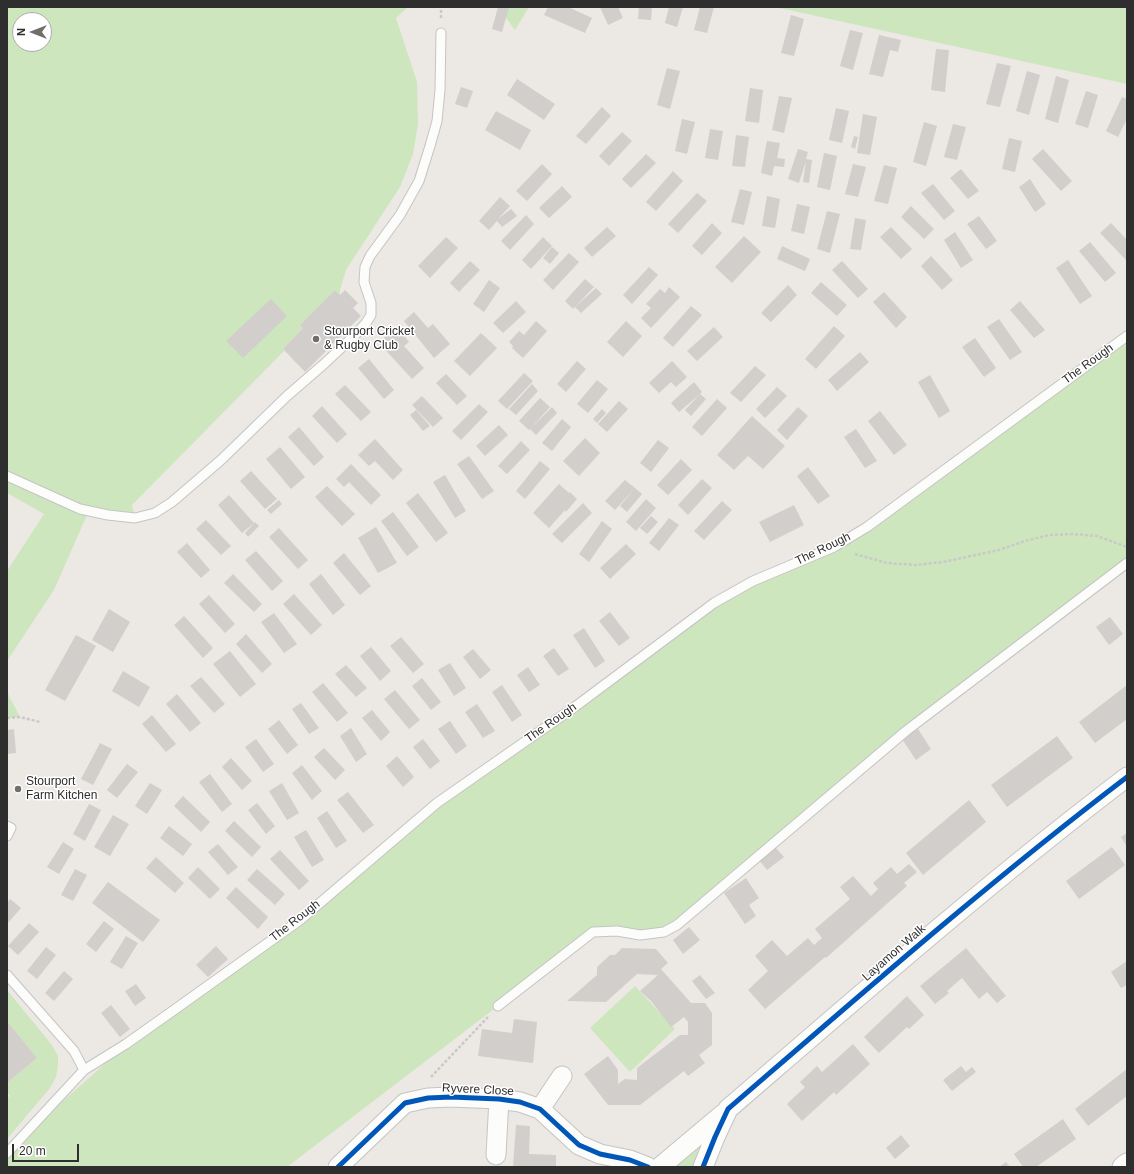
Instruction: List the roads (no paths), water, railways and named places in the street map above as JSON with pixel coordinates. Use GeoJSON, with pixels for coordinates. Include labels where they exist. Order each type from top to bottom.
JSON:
{"type":"FeatureCollection","features":[{"type":"Feature","properties":{"kind":"street","name":"Layamon Walk"},"geometry":{"type":"LineString","coordinates":[[702,1167],[728,1109],[940,926],[1070,820],[1127,777]]}},
{"type":"Feature","properties":{"kind":"street"},"geometry":{"type":"LineString","coordinates":[[540,1109],[562,1076]]}},
{"type":"Feature","properties":{"kind":"street","name":"Ryvere Close"},"geometry":{"type":"LineString","coordinates":[[338,1167],[406,1103],[428,1098],[452,1097],[499,1099],[520,1102],[540,1109],[579,1145],[600,1154],[630,1160],[648,1167]]}},
{"type":"Feature","properties":{"kind":"street","name":"Ryvere Close"},"geometry":{"type":"LineString","coordinates":[[496,1155],[499,1099]]}},
{"type":"Feature","properties":{"kind":"street"},"geometry":{"type":"LineString","coordinates":[[660,1167],[728,1109]]}},
{"type":"Feature","properties":{"kind":"street"},"geometry":{"type":"LineString","coordinates":[[1122,1167],[1127,1163]]}},
{"type":"Feature","properties":{"kind":"lane"},"geometry":{"type":"LineString","coordinates":[[7,476],[80,509],[108,515],[135,518],[155,513],[172,502],[221,460],[287,396],[356,334],[371,315],[371,303],[364,282],[365,267],[370,256],[400,215],[419,181],[430,146],[437,121],[440,90],[441,33]]}},
{"type":"Feature","properties":{"kind":"lane","name":"The Rough"},"geometry":{"type":"LineString","coordinates":[[7,1154],[84,1070],[126,1044],[168,1015],[300,920],[437,803],[576,706],[714,603],[753,581],[834,547],[867,527],[1127,336]]}},
{"type":"Feature","properties":{"kind":"lane"},"geometry":{"type":"LineString","coordinates":[[498,1006],[593,932],[617,931],[640,935],[664,932],[677,925],[906,730],[1127,563]]}},
{"type":"Feature","properties":{"kind":"lane"},"geometry":{"type":"LineString","coordinates":[[7,826],[11,828],[7,836]]}},
{"type":"Feature","properties":{"kind":"lane"},"geometry":{"type":"LineString","coordinates":[[7,975],[73,1050],[84,1070]]}},
{"type":"Feature","properties":{"kind":"place","name":"Stourport Cricket & Rugby Club"},"geometry":{"type":"Point","coordinates":[316,339]}},
{"type":"Feature","properties":{"kind":"place","name":"Stourport Farm Kitchen"},"geometry":{"type":"Point","coordinates":[18,789]}}]}
